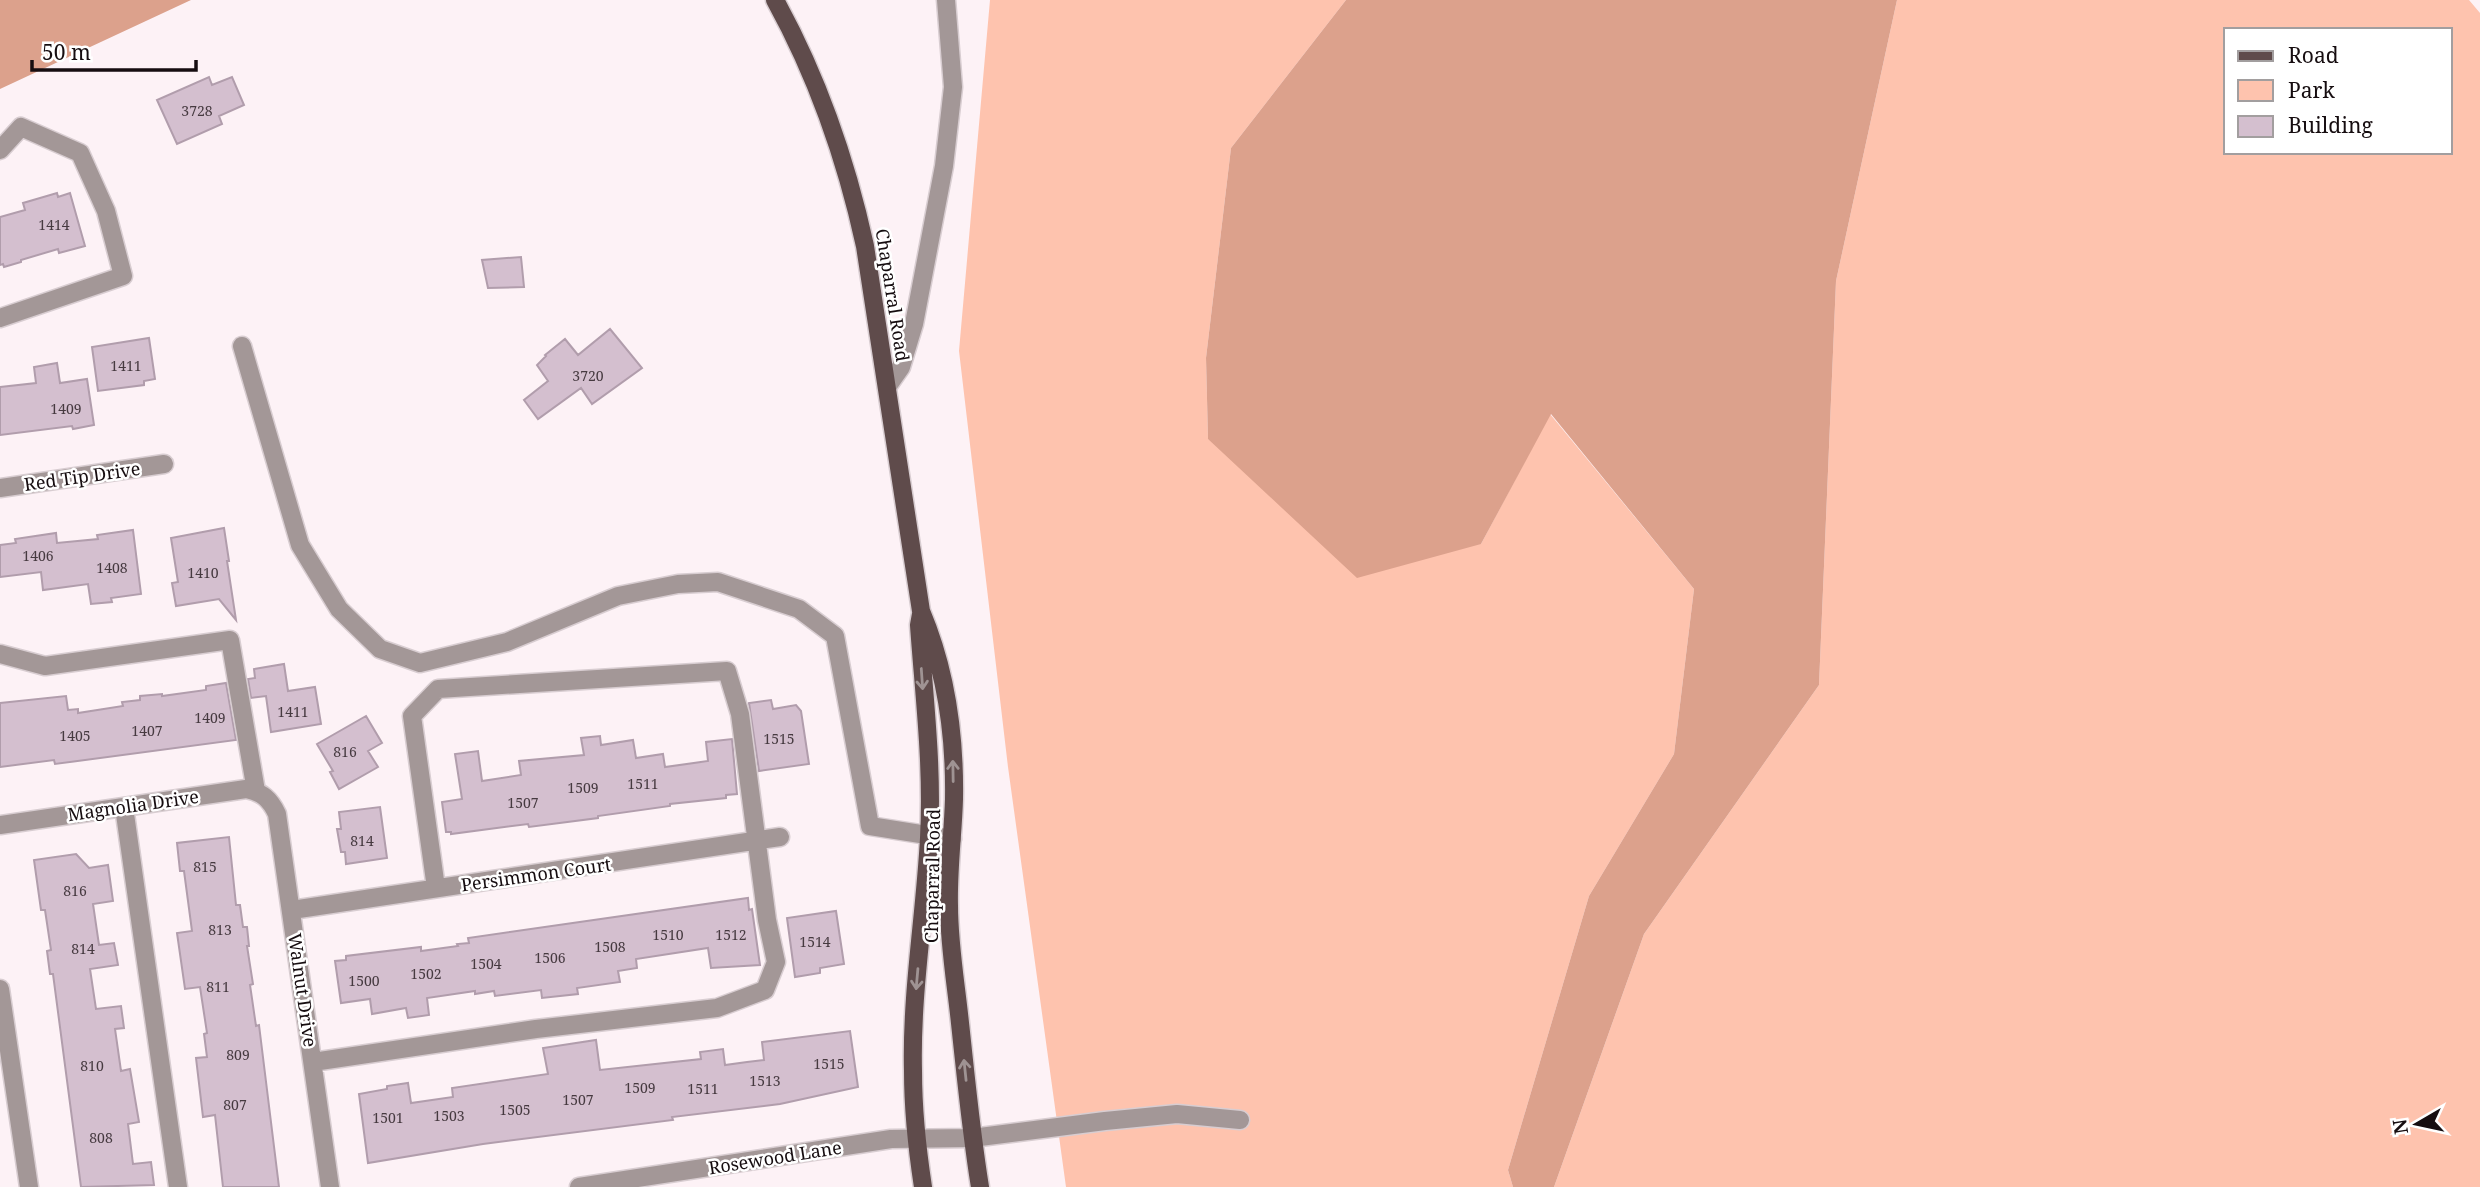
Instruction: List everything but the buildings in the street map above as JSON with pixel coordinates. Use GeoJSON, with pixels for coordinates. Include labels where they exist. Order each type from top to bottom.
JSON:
{"type":"FeatureCollection","features":[{"type":"Feature","properties":{"kind":"main road","name":"Chaparral Road"},"geometry":{"type":"LineString","coordinates":[[775,0],[819,91],[845,165],[865,246],[922,611],[933,639],[950,718],[954,796],[949,904],[951,939],[972,1138],[980,1187]]}},
{"type":"Feature","properties":{"kind":"main road","name":"Chaparral Road"},"geometry":{"type":"LineString","coordinates":[[922,611],[919,625],[930,765],[929,836],[912,1069],[916,1140],[923,1187]]}},
{"type":"Feature","properties":{"kind":"street"},"geometry":{"type":"LineString","coordinates":[[887,387],[901,367],[914,324],[944,166],[953,88],[946,0]]}},
{"type":"Feature","properties":{"kind":"street"},"geometry":{"type":"LineString","coordinates":[[0,150],[21,127],[80,153],[106,211],[123,276],[0,318]]}},
{"type":"Feature","properties":{"kind":"street"},"geometry":{"type":"LineString","coordinates":[[242,346],[300,545],[339,609],[380,649],[420,663],[507,642],[618,596],[678,584],[718,582],[799,609],[835,636],[870,826],[952,839]]}},
{"type":"Feature","properties":{"kind":"street","name":"Red Tip Drive"},"geometry":{"type":"LineString","coordinates":[[0,488],[164,464]]}},
{"type":"Feature","properties":{"kind":"street","name":"Walnut Drive"},"geometry":{"type":"LineString","coordinates":[[0,654],[45,666],[230,640],[261,794],[277,814],[330,1187]]}},
{"type":"Feature","properties":{"kind":"street"},"geometry":{"type":"LineString","coordinates":[[313,1062],[536,1030],[717,1008],[765,990],[776,962],[767,920],[740,714],[727,671],[439,689],[412,716],[436,888]]}},
{"type":"Feature","properties":{"kind":"street","name":"Magnolia Drive"},"geometry":{"type":"LineString","coordinates":[[0,825],[246,789],[261,794]]}},
{"type":"Feature","properties":{"kind":"street"},"geometry":{"type":"LineString","coordinates":[[124,807],[178,1187]]}},
{"type":"Feature","properties":{"kind":"street","name":"Persimmon Court"},"geometry":{"type":"LineString","coordinates":[[292,910],[780,837]]}},
{"type":"Feature","properties":{"kind":"street"},"geometry":{"type":"LineString","coordinates":[[0,989],[29,1187]]}},
{"type":"Feature","properties":{"kind":"street","name":"Rosewood Lane"},"geometry":{"type":"LineString","coordinates":[[579,1187],[891,1139],[972,1138],[1177,1114],[1240,1120]]}},
{"type":"Feature","properties":{"kind":"green space"},"geometry":{"type":"Polygon","coordinates":[[[990,0],[1346,0],[1231,148],[1206,358],[1208,439],[1481,544],[1550,414],[1694,589],[1674,754],[1589,896],[1508,1170],[1513,1187],[1066,1187],[1008,767],[959,351],[990,0]]]}},
{"type":"Feature","properties":{"kind":"green space"},"geometry":{"type":"Polygon","coordinates":[[[1897,0],[2469,0],[2480,13],[2480,1187],[1554,1187],[1644,934],[1819,685],[1836,281],[1897,0]]]}},
{"type":"Feature","properties":{"kind":"shaded area"},"geometry":{"type":"Polygon","coordinates":[[[0,0],[191,0],[0,89],[0,0]]]}},
{"type":"Feature","properties":{"kind":"shaded area"},"geometry":{"type":"Polygon","coordinates":[[[1346,0],[1897,0],[1836,281],[1819,685],[1644,934],[1554,1187],[1513,1187],[1508,1170],[1589,896],[1674,754],[1694,589],[1551,414],[1481,544],[1357,578],[1208,439],[1206,358],[1231,148],[1346,0]]]}}]}
